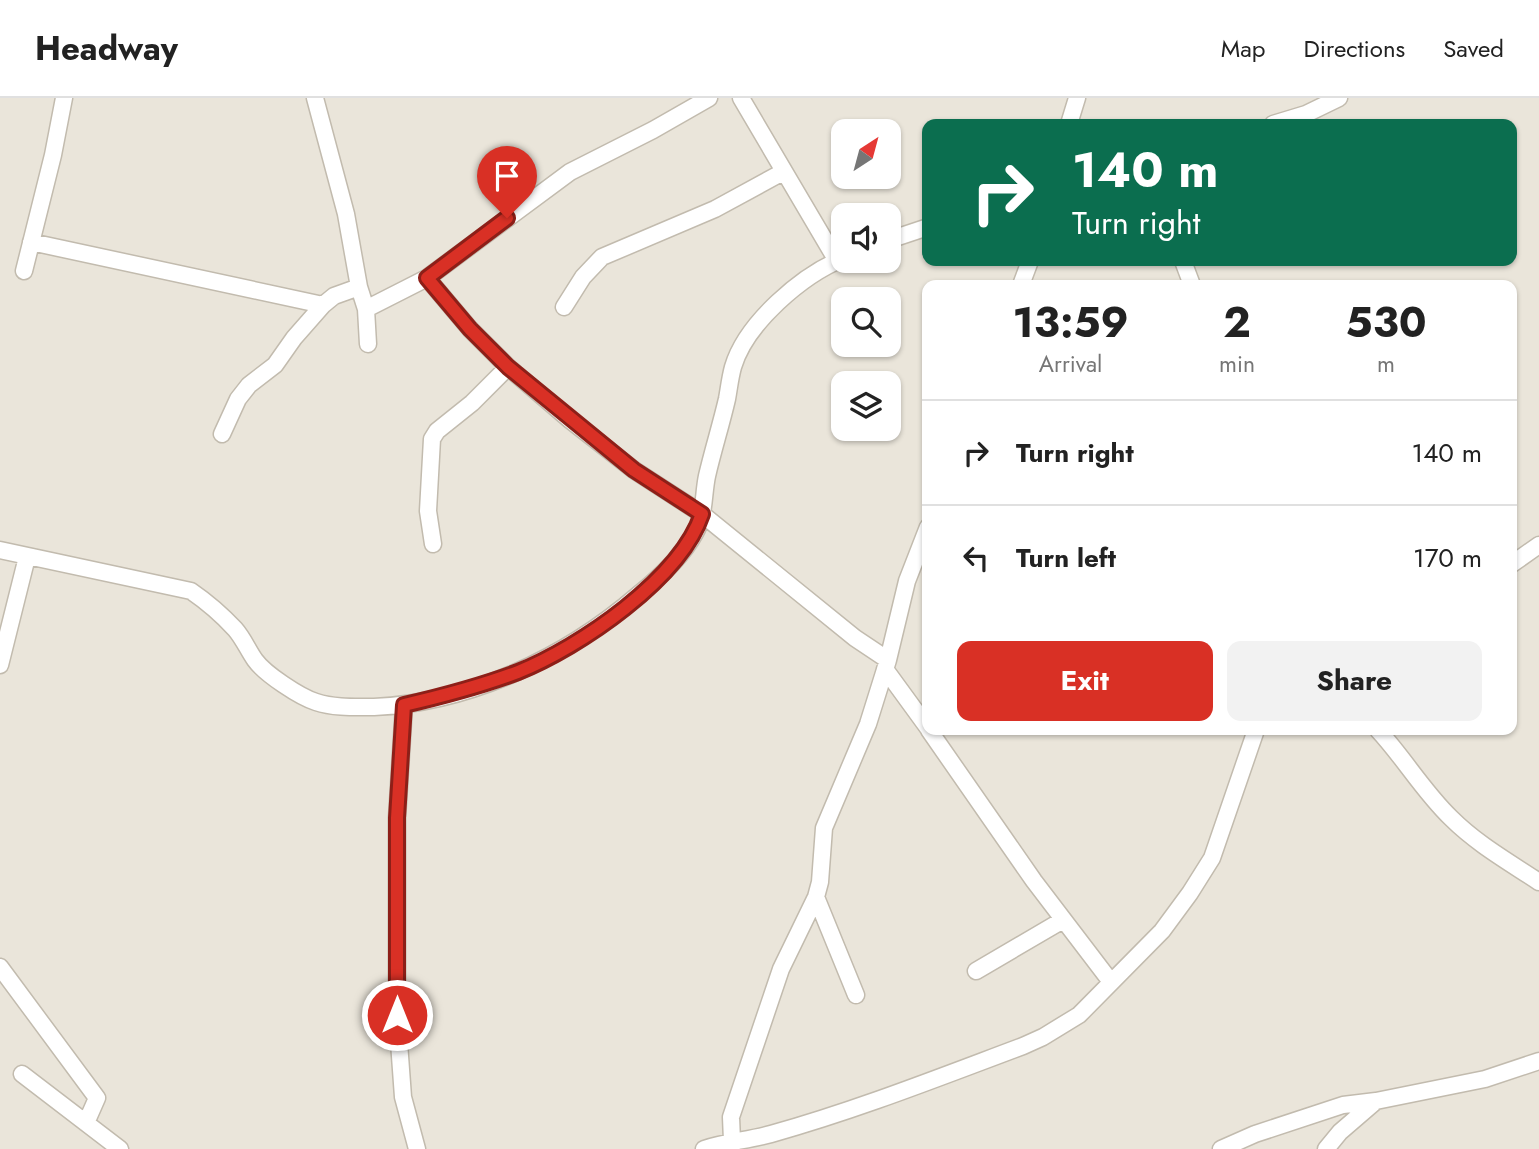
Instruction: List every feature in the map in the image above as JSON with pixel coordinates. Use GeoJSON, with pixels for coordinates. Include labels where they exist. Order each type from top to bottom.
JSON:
{"type":"FeatureCollection","features":[{"type":"Feature","properties":{"kind":"street"},"geometry":{"type":"LineString","coordinates":[[24,271],[53,155],[64,98]]}},
{"type":"Feature","properties":{"kind":"street"},"geometry":{"type":"LineString","coordinates":[[315,98],[366,309],[368,344]]}},
{"type":"Feature","properties":{"kind":"street"},"geometry":{"type":"LineString","coordinates":[[366,309],[427,278],[570,172],[709,98]]}},
{"type":"Feature","properties":{"kind":"street"},"geometry":{"type":"LineString","coordinates":[[741,98],[783,172],[831,246]]}},
{"type":"Feature","properties":{"kind":"street"},"geometry":{"type":"LineString","coordinates":[[1071,119],[1077,98]]}},
{"type":"Feature","properties":{"kind":"street"},"geometry":{"type":"LineString","coordinates":[[1289,119],[1339,98]]}},
{"type":"Feature","properties":{"kind":"street"},"geometry":{"type":"LineString","coordinates":[[564,307],[583,277],[602,257],[715,209],[783,172]]}},
{"type":"Feature","properties":{"kind":"street"},"geometry":{"type":"LineString","coordinates":[[901,236],[922,229]]}},
{"type":"Feature","properties":{"kind":"street"},"geometry":{"type":"LineString","coordinates":[[31,242],[323,305]]}},
{"type":"Feature","properties":{"kind":"street"},"geometry":{"type":"LineString","coordinates":[[0,550],[191,591],[237,631],[257,663],[294,691],[317,702],[349,708],[404,705],[449,695],[519,671],[568,646],[613,617],[675,561],[696,532],[702,514],[706,480],[733,366],[746,340],[764,316],[783,298],[831,266]]}},
{"type":"Feature","properties":{"kind":"street"},"geometry":{"type":"LineString","coordinates":[[427,278],[470,329],[508,367],[634,470],[702,514],[886,664],[922,720]]}},
{"type":"Feature","properties":{"kind":"street"},"geometry":{"type":"LineString","coordinates":[[222,434],[238,399],[248,385],[275,365],[323,305],[334,296],[359,287]]}},
{"type":"Feature","properties":{"kind":"street"},"geometry":{"type":"LineString","coordinates":[[433,544],[428,510],[432,439],[437,431],[472,403],[508,367]]}},
{"type":"Feature","properties":{"kind":"street"},"geometry":{"type":"LineString","coordinates":[[732,1141],[731,1117],[780,969],[816,897],[820,882],[824,828],[868,724],[907,581],[922,542]]}},
{"type":"Feature","properties":{"kind":"street"},"geometry":{"type":"LineString","coordinates":[[1517,560],[1539,545]]}},
{"type":"Feature","properties":{"kind":"street"},"geometry":{"type":"LineString","coordinates":[[0,665],[27,557]]}},
{"type":"Feature","properties":{"kind":"street"},"geometry":{"type":"LineString","coordinates":[[404,705],[397,818],[397,1015],[403,1097],[417,1149]]}},
{"type":"Feature","properties":{"kind":"street"},"geometry":{"type":"LineString","coordinates":[[932,735],[1063,920],[1111,982]]}},
{"type":"Feature","properties":{"kind":"street"},"geometry":{"type":"LineString","coordinates":[[704,1149],[769,1134],[893,1095],[1023,1046],[1079,1015],[1162,931],[1212,858],[1254,735]]}},
{"type":"Feature","properties":{"kind":"street"},"geometry":{"type":"LineString","coordinates":[[1383,735],[1420,785],[1451,819],[1482,846],[1539,883]]}},
{"type":"Feature","properties":{"kind":"street"},"geometry":{"type":"LineString","coordinates":[[816,897],[856,995]]}},
{"type":"Feature","properties":{"kind":"street"},"geometry":{"type":"LineString","coordinates":[[975,971],[1063,920]]}},
{"type":"Feature","properties":{"kind":"street"},"geometry":{"type":"LineString","coordinates":[[0,967],[97,1098],[86,1123]]}},
{"type":"Feature","properties":{"kind":"street"},"geometry":{"type":"LineString","coordinates":[[1221,1149],[1255,1134],[1343,1105],[1485,1079],[1539,1061]]}},
{"type":"Feature","properties":{"kind":"street"},"geometry":{"type":"LineString","coordinates":[[22,1074],[120,1149]]}},
{"type":"Feature","properties":{"kind":"street"},"geometry":{"type":"LineString","coordinates":[[1326,1149],[1340,1132],[1376,1101]]}},
{"type":"Feature","properties":{"kind":"shaded area"},"geometry":{"type":"Polygon","coordinates":[[[0,98],[1539,98],[1539,1149],[0,1149],[0,98]]]}},
{"type":"Feature","properties":{"kind":"route"},"geometry":{"type":"LineString","coordinates":[[397,1015],[397,818],[404,705],[449,695],[519,671],[568,646],[613,617],[652,584],[675,561],[696,532],[702,514],[634,470],[508,367],[470,329],[427,278],[507,218]]}}]}
